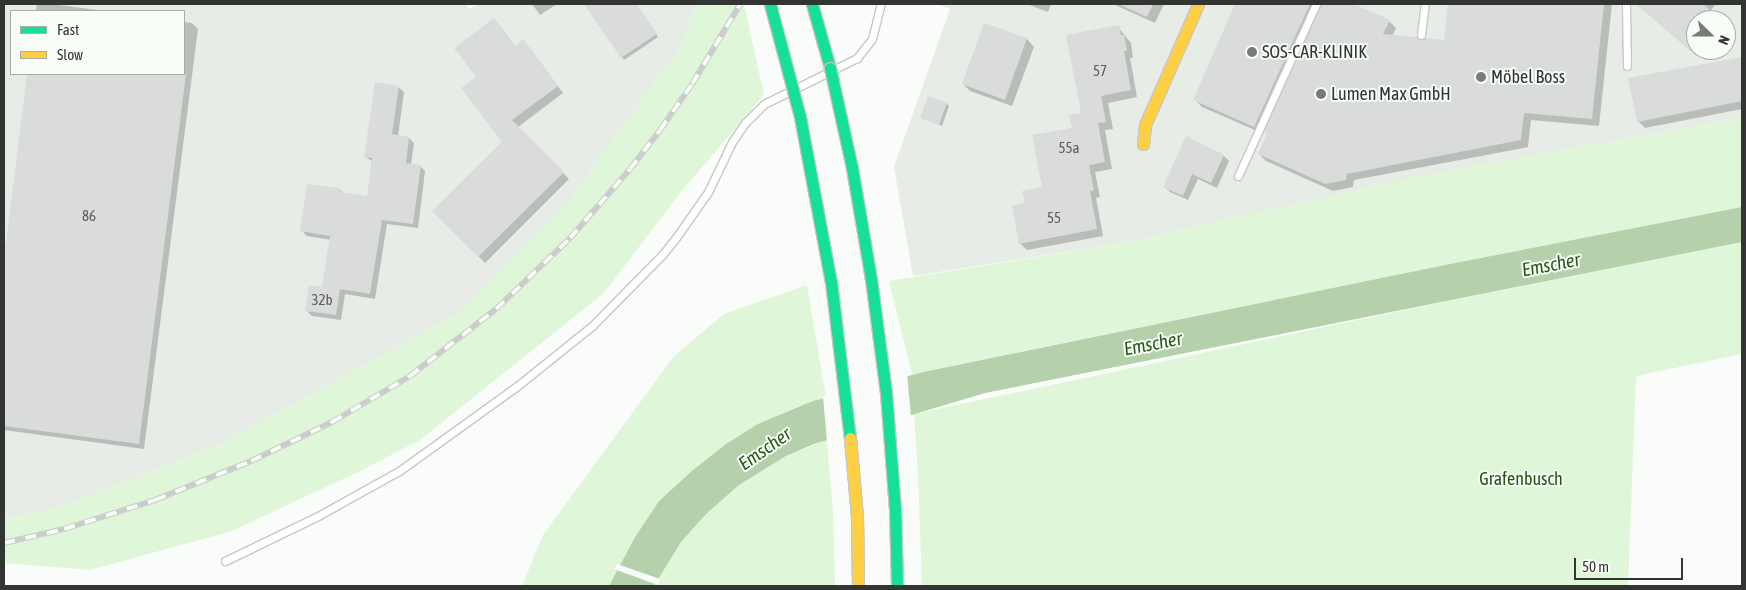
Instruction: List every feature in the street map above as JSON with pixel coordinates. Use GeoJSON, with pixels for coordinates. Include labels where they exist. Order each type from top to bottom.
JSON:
{"type":"FeatureCollection","features":[{"type":"Feature","properties":{"kind":"main road"},"geometry":{"type":"LineString","coordinates":[[770,4],[800,117],[831,282],[852,467],[858,586]]}},
{"type":"Feature","properties":{"kind":"main road"},"geometry":{"type":"LineString","coordinates":[[812,4],[830,68],[852,168],[871,279],[886,402],[895,509],[897,586]]}},
{"type":"Feature","properties":{"kind":"main road"},"geometry":{"type":"LineString","coordinates":[[1143,144],[1145,125],[1198,4]]}},
{"type":"Feature","properties":{"kind":"lane"},"geometry":{"type":"LineString","coordinates":[[225,561],[318,516],[399,471],[516,387],[592,326],[662,255],[708,192],[732,142],[745,123],[764,104],[857,58],[872,39],[881,4]]}},
{"type":"Feature","properties":{"kind":"lane"},"geometry":{"type":"LineString","coordinates":[[1238,176],[1316,4]]}},
{"type":"Feature","properties":{"kind":"lane"},"geometry":{"type":"LineString","coordinates":[[1421,35],[1425,4]]}},
{"type":"Feature","properties":{"kind":"lane"},"geometry":{"type":"LineString","coordinates":[[1626,4],[1627,66]]}},
{"type":"Feature","properties":{"kind":"shaded area"},"geometry":{"type":"Polygon","coordinates":[[[4,4],[467,4],[468,9],[479,4],[698,4],[680,47],[567,204],[463,311],[223,443],[56,509],[4,519],[4,4]]]}},
{"type":"Feature","properties":{"kind":"shaded area"},"geometry":{"type":"Polygon","coordinates":[[[937,4],[1742,4],[1742,118],[1437,173],[1123,243],[913,276],[894,167],[950,9],[937,4]]]}},
{"type":"Feature","properties":{"kind":"green space"},"geometry":{"type":"Polygon","coordinates":[[[698,4],[744,4],[764,95],[680,193],[604,293],[420,440],[358,472],[232,531],[90,570],[4,563],[4,519],[56,509],[223,443],[463,311],[567,204],[680,47],[698,4]]]}},
{"type":"Feature","properties":{"kind":"green space"},"geometry":{"type":"Polygon","coordinates":[[[1742,118],[1742,207],[1445,265],[912,374],[889,281],[1123,243],[1424,175],[1742,118]]]}},
{"type":"Feature","properties":{"kind":"green space","name":"Grafenbusch"},"geometry":{"type":"Polygon","coordinates":[[[1742,242],[1742,354],[1636,376],[1628,586],[922,586],[914,414],[1452,300],[1742,242]]]}},
{"type":"Feature","properties":{"kind":"green space"},"geometry":{"type":"Polygon","coordinates":[[[807,285],[826,397],[726,444],[693,470],[659,501],[635,537],[609,586],[522,586],[543,535],[674,356],[724,314],[807,285]]]}},
{"type":"Feature","properties":{"kind":"green space"},"geometry":{"type":"Polygon","coordinates":[[[827,440],[833,512],[835,586],[654,586],[681,542],[706,514],[739,485],[786,456],[827,440]]]}},
{"type":"Feature","properties":{"kind":"water","name":"Emscher"},"geometry":{"type":"Polygon","coordinates":[[[1742,207],[1742,242],[985,393],[814,444],[786,456],[739,485],[706,514],[681,542],[654,586],[609,586],[635,537],[659,501],[693,470],[726,444],[758,424],[813,401],[923,372],[1445,265],[1742,207]]]}},
{"type":"Feature","properties":{"kind":"pier"},"geometry":{"type":"Polygon","coordinates":[[[907,373],[911,417],[827,442],[823,396],[907,373]]]}},
{"type":"Feature","properties":{"kind":"pier"},"geometry":{"type":"Polygon","coordinates":[[[617,564],[660,579],[658,585],[614,569],[617,564]]]}},
{"type":"Feature","properties":{"kind":"building"},"geometry":{"type":"Polygon","coordinates":[[[584,4],[637,4],[657,34],[621,58],[584,4]]]}},
{"type":"Feature","properties":{"kind":"building"},"geometry":{"type":"Polygon","coordinates":[[[1118,4],[1153,4],[1147,17],[1118,4]]]}},
{"type":"Feature","properties":{"kind":"building","name":"SOS-CAR-KLINIK"},"geometry":{"type":"Polygon","coordinates":[[[1235,4],[1310,4],[1254,127],[1193,100],[1235,4]]]}},
{"type":"Feature","properties":{"kind":"building","name":"Möbel Boss"},"geometry":{"type":"Polygon","coordinates":[[[1321,4],[1354,4],[1390,20],[1383,34],[1416,37],[1421,40],[1425,38],[1444,40],[1448,4],[1604,4],[1592,119],[1524,113],[1521,140],[1347,174],[1346,180],[1325,184],[1258,154],[1267,133],[1264,131],[1321,4]]]}},
{"type":"Feature","properties":{"kind":"building"},"geometry":{"type":"Polygon","coordinates":[[[1636,4],[1703,4],[1710,10],[1686,10],[1686,47],[1636,4]]]}},
{"type":"Feature","properties":{"kind":"building"},"geometry":{"type":"Polygon","coordinates":[[[494,18],[515,46],[523,39],[558,86],[512,120],[564,172],[478,257],[432,211],[502,142],[461,88],[476,77],[454,48],[494,18]]]}},
{"type":"Feature","properties":{"kind":"building"},"geometry":{"type":"Polygon","coordinates":[[[984,23],[1027,38],[1005,100],[962,84],[984,23]]]}},
{"type":"Feature","properties":{"kind":"building"},"geometry":{"type":"Polygon","coordinates":[[[1119,25],[1121,35],[1124,35],[1127,51],[1124,51],[1131,90],[1101,96],[1106,122],[1098,123],[1105,162],[1089,165],[1094,190],[1090,191],[1097,229],[1019,244],[1012,206],[1025,203],[1022,191],[1042,187],[1032,135],[1072,128],[1069,115],[1081,113],[1066,35],[1119,25]]]}},
{"type":"Feature","properties":{"kind":"building"},"geometry":{"type":"Polygon","coordinates":[[[1742,57],[1742,101],[1637,122],[1628,78],[1726,60],[1736,60],[1736,58],[1742,57]]]}},
{"type":"Feature","properties":{"kind":"building"},"geometry":{"type":"Polygon","coordinates":[[[186,74],[139,444],[4,426],[4,243],[6,243],[27,75],[186,74]]]}},
{"type":"Feature","properties":{"kind":"building"},"geometry":{"type":"Polygon","coordinates":[[[375,82],[399,86],[392,134],[409,137],[406,163],[421,165],[413,224],[382,220],[370,294],[340,289],[336,315],[305,311],[309,285],[322,287],[330,236],[300,231],[307,184],[340,188],[340,192],[367,196],[372,158],[364,157],[375,82]]]}},
{"type":"Feature","properties":{"kind":"building"},"geometry":{"type":"Polygon","coordinates":[[[928,96],[947,103],[939,125],[920,118],[928,96]]]}},
{"type":"Feature","properties":{"kind":"building"},"geometry":{"type":"Polygon","coordinates":[[[1186,136],[1224,155],[1211,183],[1192,174],[1183,196],[1163,187],[1186,136]]]}},
{"type":"Feature","properties":{"kind":"railway"},"geometry":{"type":"LineString","coordinates":[[4,543],[64,529],[155,500],[251,461],[332,422],[410,376],[496,309],[570,238],[630,169],[660,130],[692,84],[740,4]]}},
{"type":"Feature","properties":{"kind":"traffic: fast"},"geometry":{"type":"LineString","coordinates":[[770,4],[800,117],[831,282],[850,438]]}},
{"type":"Feature","properties":{"kind":"traffic: fast"},"geometry":{"type":"LineString","coordinates":[[812,4],[830,68]]}},
{"type":"Feature","properties":{"kind":"traffic: fast"},"geometry":{"type":"LineString","coordinates":[[830,68],[852,168],[871,279],[886,393],[895,509],[897,586]]}},
{"type":"Feature","properties":{"kind":"traffic: slow"},"geometry":{"type":"LineString","coordinates":[[1143,144],[1145,125],[1198,4]]}},
{"type":"Feature","properties":{"kind":"traffic: slow"},"geometry":{"type":"LineString","coordinates":[[850,438],[857,516],[858,586]]}},
{"type":"Feature","properties":{"kind":"place","name":"SOS-CAR-KLINIK"},"geometry":{"type":"Point","coordinates":[1252,52]}},
{"type":"Feature","properties":{"kind":"place","name":"Möbel Boss"},"geometry":{"type":"Point","coordinates":[1481,77]}},
{"type":"Feature","properties":{"kind":"place","name":"Lumen Max GmbH"},"geometry":{"type":"Point","coordinates":[1321,94]}}]}
